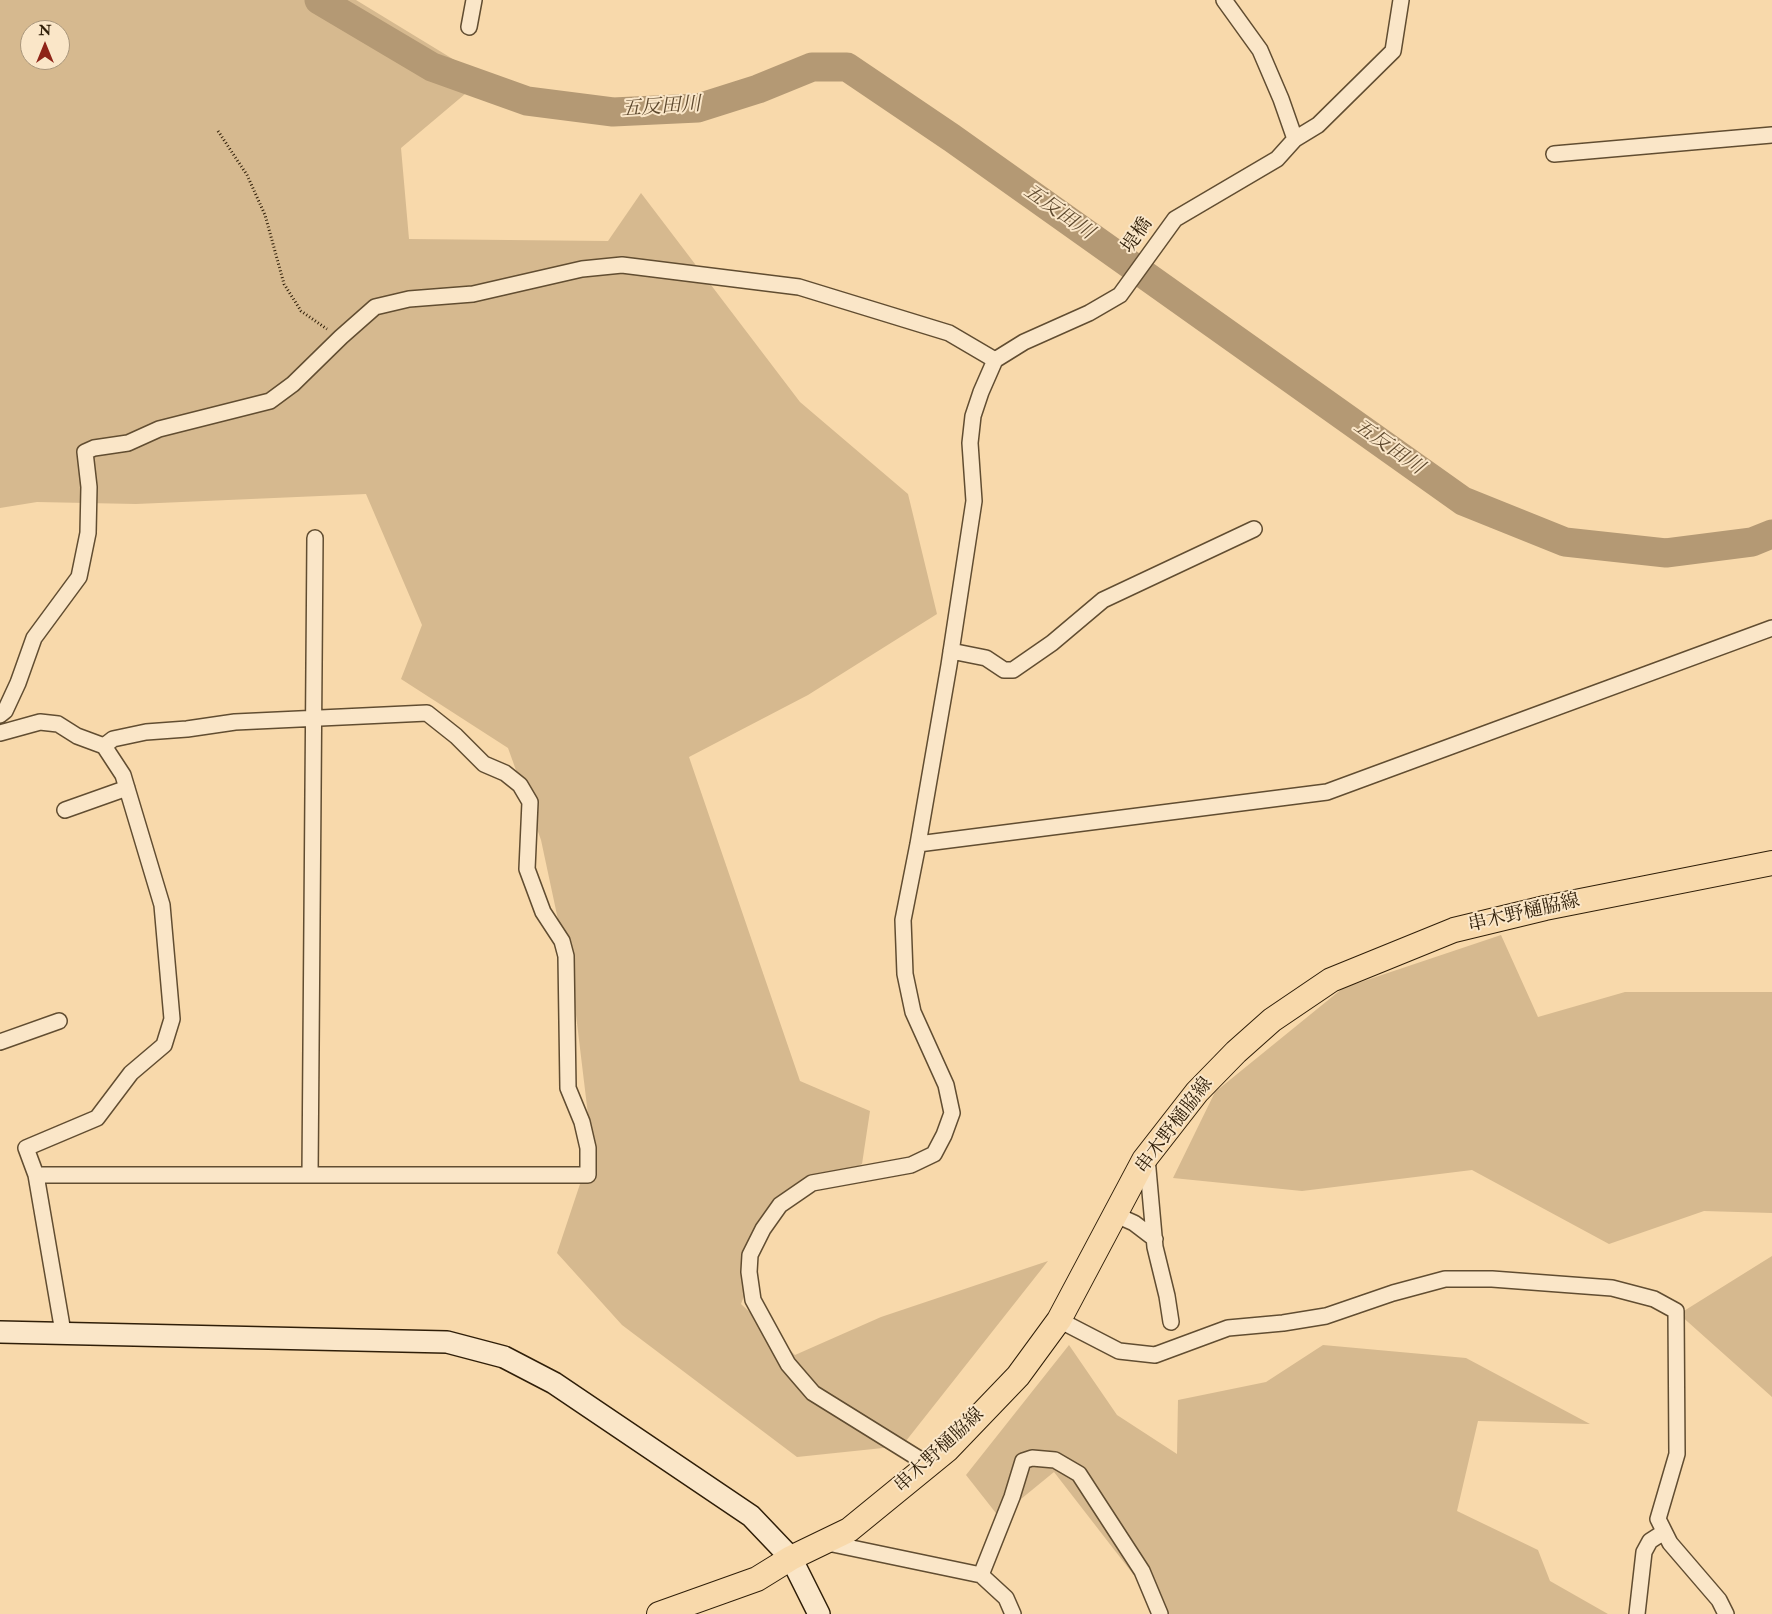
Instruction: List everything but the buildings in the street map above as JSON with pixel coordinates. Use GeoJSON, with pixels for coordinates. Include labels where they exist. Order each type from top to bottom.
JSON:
{"type":"FeatureCollection","features":[{"type":"Feature","properties":{"kind":"main road","name":"串木野樋脇線"},"geometry":{"type":"LineString","coordinates":[[659,1614],[717,1595],[757,1579],[792,1558],[849,1530],[946,1450],[1018,1376],[1059,1320],[1147,1156],[1197,1092],[1236,1052],[1272,1020],[1331,980],[1454,930],[1545,908],[1772,863]]}},
{"type":"Feature","properties":{"kind":"street"},"geometry":{"type":"LineString","coordinates":[[468,27],[474,0]]}},
{"type":"Feature","properties":{"kind":"street"},"geometry":{"type":"LineString","coordinates":[[1224,0],[1260,50],[1282,99],[1295,138],[1318,125],[1392,51],[1401,0]]}},
{"type":"Feature","properties":{"kind":"street"},"geometry":{"type":"LineString","coordinates":[[1554,154],[1772,135]]}},
{"type":"Feature","properties":{"kind":"street","name":"堤橋"},"geometry":{"type":"LineString","coordinates":[[995,360],[1024,342],[1089,313],[1120,295],[1175,218],[1277,159],[1295,138]]}},
{"type":"Feature","properties":{"kind":"street"},"geometry":{"type":"LineString","coordinates":[[0,715],[5,711],[18,683],[34,638],[79,577],[88,533],[89,487],[85,452],[94,448],[128,443],[159,429],[270,401],[293,384],[375,307],[409,298],[473,294],[582,269],[622,265],[799,287],[949,333],[995,360],[973,416],[970,443],[974,501],[951,650],[903,920],[905,974],[913,1012],[946,1085],[952,1113],[944,1135],[934,1154],[911,1165],[812,1183],[780,1205],[763,1229],[750,1255],[749,1272],[754,1300],[788,1364],[813,1393],[929,1465]]}},
{"type":"Feature","properties":{"kind":"street"},"geometry":{"type":"LineString","coordinates":[[951,650],[986,658],[1004,670],[1013,670],[1052,643],[1103,600],[1254,529]]}},
{"type":"Feature","properties":{"kind":"street"},"geometry":{"type":"LineString","coordinates":[[310,1175],[315,538]]}},
{"type":"Feature","properties":{"kind":"street"},"geometry":{"type":"LineString","coordinates":[[918,844],[1327,792],[1772,628]]}},
{"type":"Feature","properties":{"kind":"street"},"geometry":{"type":"LineString","coordinates":[[36,1175],[588,1175],[588,1148],[582,1122],[568,1088],[566,956],[562,941],[543,912],[526,869],[530,802],[520,785],[505,773],[484,764],[456,736],[427,714],[235,722],[187,729],[146,732],[112,739],[104,746]]}},
{"type":"Feature","properties":{"kind":"street"},"geometry":{"type":"LineString","coordinates":[[0,733],[40,722],[58,724],[77,736],[104,746],[123,775],[162,905],[172,1019],[164,1045],[131,1072],[97,1118],[26,1148],[36,1175],[63,1332]]}},
{"type":"Feature","properties":{"kind":"street"},"geometry":{"type":"LineString","coordinates":[[65,810],[127,788]]}},
{"type":"Feature","properties":{"kind":"street"},"geometry":{"type":"LineString","coordinates":[[0,1042],[59,1021]]}},
{"type":"Feature","properties":{"kind":"street"},"geometry":{"type":"LineString","coordinates":[[1147,1156],[1155,1238],[1171,1322]]}},
{"type":"Feature","properties":{"kind":"street"},"geometry":{"type":"LineString","coordinates":[[1116,1215],[1134,1223],[1155,1238]]}},
{"type":"Feature","properties":{"kind":"street"},"geometry":{"type":"LineString","coordinates":[[1059,1320],[1120,1351],[1155,1355],[1228,1328],[1283,1323],[1326,1316],[1393,1293],[1445,1279],[1492,1279],[1612,1288],[1654,1299],[1676,1311],[1677,1454],[1658,1520],[1670,1543],[1719,1600],[1726,1614]]}},
{"type":"Feature","properties":{"kind":"street"},"geometry":{"type":"LineString","coordinates":[[0,1332],[448,1342],[504,1357],[554,1382],[751,1516],[792,1558],[819,1614]]}},
{"type":"Feature","properties":{"kind":"street"},"geometry":{"type":"LineString","coordinates":[[981,1575],[1012,1497],[1023,1461],[1032,1458],[1055,1460],[1079,1474],[1142,1571],[1160,1614]]}},
{"type":"Feature","properties":{"kind":"street"},"geometry":{"type":"LineString","coordinates":[[1636,1614],[1644,1552],[1650,1541],[1664,1532]]}},
{"type":"Feature","properties":{"kind":"street"},"geometry":{"type":"LineString","coordinates":[[824,1542],[981,1575],[1006,1598],[1013,1614]]}},
{"type":"Feature","properties":{"kind":"path"},"geometry":{"type":"LineString","coordinates":[[218,131],[247,175],[265,215],[284,284],[300,311],[341,337]]}},
{"type":"Feature","properties":{"kind":"shaded area"},"geometry":{"type":"Polygon","coordinates":[[[0,0],[356,0],[484,78],[401,148],[409,239],[608,241],[641,193],[800,402],[908,494],[937,614],[808,695],[689,757],[800,1081],[870,1111],[862,1164],[775,1213],[741,1304],[795,1355],[881,1317],[1048,1261],[902,1446],[797,1457],[622,1325],[557,1253],[592,1148],[573,990],[541,840],[508,748],[401,679],[422,625],[366,494],[136,504],[37,502],[0,508],[0,0]]]}},
{"type":"Feature","properties":{"kind":"shaded area"},"geometry":{"type":"Polygon","coordinates":[[[1501,935],[1538,1017],[1625,992],[1772,992],[1772,1213],[1704,1211],[1609,1244],[1472,1170],[1302,1191],[1173,1178],[1215,1092],[1343,988],[1501,935]]]}},
{"type":"Feature","properties":{"kind":"shaded area"},"geometry":{"type":"Polygon","coordinates":[[[1772,1256],[1772,1397],[1679,1314],[1772,1256]]]}},
{"type":"Feature","properties":{"kind":"shaded area"},"geometry":{"type":"Polygon","coordinates":[[[1069,1345],[1117,1415],[1177,1454],[1178,1400],[1266,1382],[1323,1345],[1466,1358],[1590,1424],[1478,1421],[1457,1511],[1538,1550],[1550,1581],[1608,1614],[1164,1614],[1054,1472],[999,1517],[966,1475],[1069,1345]]]}},
{"type":"Feature","properties":{"kind":"waterway","name":"五反田川"},"geometry":{"type":"LineString","coordinates":[[319,0],[432,67],[527,101],[613,112],[698,108],[758,89],[812,67],[847,67],[952,138],[1463,501],[1565,542],[1666,553],[1752,542],[1772,534]]}}]}
